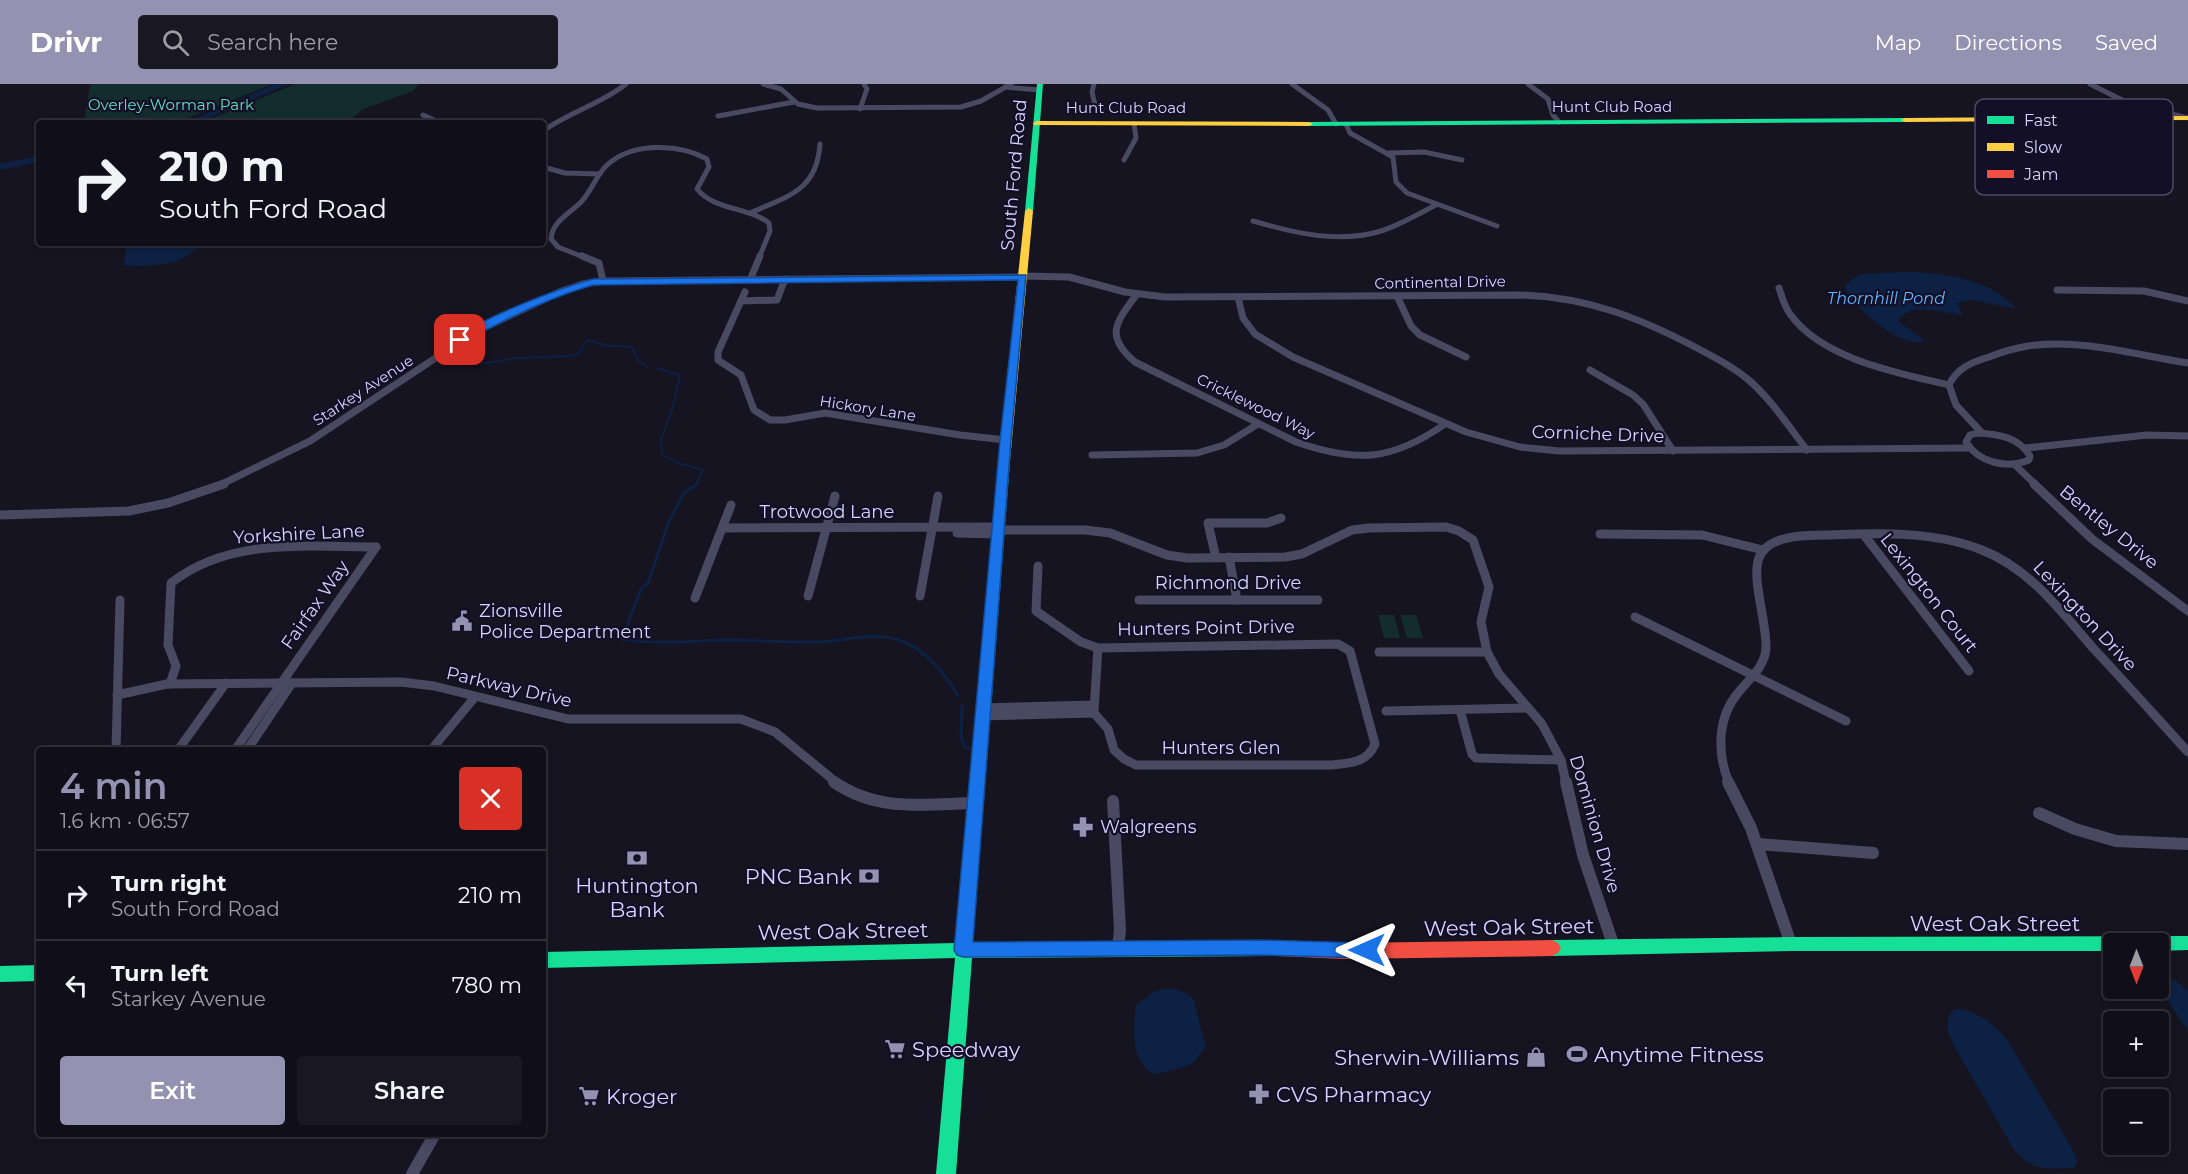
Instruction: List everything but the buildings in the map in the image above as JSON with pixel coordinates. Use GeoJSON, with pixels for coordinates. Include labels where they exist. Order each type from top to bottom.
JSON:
{"type":"FeatureCollection","features":[{"type":"Feature","properties":{"kind":"main road","name":"South Ford Road"},"geometry":{"type":"LineString","coordinates":[[946,1174],[1005,440],[1023,278],[1039,87]]}},
{"type":"Feature","properties":{"kind":"main road","name":"Hunt Club Road"},"geometry":{"type":"LineString","coordinates":[[2173,118],[2188,118]]}},
{"type":"Feature","properties":{"kind":"main road","name":"Hunt Club Road"},"geometry":{"type":"LineString","coordinates":[[1037,123],[1341,124],[1975,119]]}},
{"type":"Feature","properties":{"kind":"main road","name":"West Oak Street"},"geometry":{"type":"LineString","coordinates":[[546,960],[1118,948],[1262,947],[1344,951],[1791,944],[2188,943]]}},
{"type":"Feature","properties":{"kind":"main road"},"geometry":{"type":"LineString","coordinates":[[0,974],[36,973]]}},
{"type":"Feature","properties":{"kind":"street"},"geometry":{"type":"LineString","coordinates":[[546,129],[561,118],[610,98],[626,84]]}},
{"type":"Feature","properties":{"kind":"street"},"geometry":{"type":"LineString","coordinates":[[763,84],[784,90],[794,102]]}},
{"type":"Feature","properties":{"kind":"street"},"geometry":{"type":"LineString","coordinates":[[860,109],[867,89],[864,84]]}},
{"type":"Feature","properties":{"kind":"street"},"geometry":{"type":"LineString","coordinates":[[1094,84],[1092,92],[1095,105]]}},
{"type":"Feature","properties":{"kind":"street"},"geometry":{"type":"LineString","coordinates":[[1292,84],[1328,110],[1350,133],[1389,153],[1424,152],[1462,160]]}},
{"type":"Feature","properties":{"kind":"street"},"geometry":{"type":"LineString","coordinates":[[1528,84],[1548,99],[1553,115],[1559,122]]}},
{"type":"Feature","properties":{"kind":"street"},"geometry":{"type":"LineString","coordinates":[[2090,84],[2120,99]]}},
{"type":"Feature","properties":{"kind":"street"},"geometry":{"type":"LineString","coordinates":[[718,116],[794,102],[817,108],[946,108],[974,104],[1008,85],[1039,87]]}},
{"type":"Feature","properties":{"kind":"street"},"geometry":{"type":"LineString","coordinates":[[974,104],[983,108]]}},
{"type":"Feature","properties":{"kind":"street"},"geometry":{"type":"LineString","coordinates":[[2173,114],[2188,118]]}},
{"type":"Feature","properties":{"kind":"street"},"geometry":{"type":"LineString","coordinates":[[423,115],[434,120]]}},
{"type":"Feature","properties":{"kind":"street"},"geometry":{"type":"LineString","coordinates":[[1124,160],[1136,138],[1134,124]]}},
{"type":"Feature","properties":{"kind":"street"},"geometry":{"type":"LineString","coordinates":[[752,212],[795,193],[808,184],[820,164],[820,144]]}},
{"type":"Feature","properties":{"kind":"street"},"geometry":{"type":"LineString","coordinates":[[603,281],[599,263],[558,247],[546,236],[590,193],[600,174],[612,161],[638,152],[670,148],[700,153],[709,163],[697,185],[699,193],[712,202],[752,212],[769,223],[770,231],[750,280]]}},
{"type":"Feature","properties":{"kind":"street"},"geometry":{"type":"LineString","coordinates":[[1389,153],[1395,164],[1394,174],[1398,185],[1414,196],[1497,226]]}},
{"type":"Feature","properties":{"kind":"street"},"geometry":{"type":"LineString","coordinates":[[546,167],[565,173],[600,174]]}},
{"type":"Feature","properties":{"kind":"street"},"geometry":{"type":"LineString","coordinates":[[1253,221],[1303,234],[1353,236],[1387,228],[1436,205]]}},
{"type":"Feature","properties":{"kind":"street","name":"Starkey Avenue"},"geometry":{"type":"LineString","coordinates":[[0,515],[129,511],[168,503],[209,490],[310,441],[475,332],[562,291],[583,284],[603,281],[1023,278],[1092,284]]}},
{"type":"Feature","properties":{"kind":"street"},"geometry":{"type":"LineString","coordinates":[[741,300],[777,300],[785,279]]}},
{"type":"Feature","properties":{"kind":"street","name":"Continental Drive"},"geometry":{"type":"LineString","coordinates":[[1092,284],[1137,294],[1176,298],[1555,296],[1592,303],[1629,314],[1665,331],[1751,381],[1807,450]]}},
{"type":"Feature","properties":{"kind":"street"},"geometry":{"type":"LineString","coordinates":[[1779,288],[1790,314],[1801,326],[1826,344],[1881,368],[1949,386]]}},
{"type":"Feature","properties":{"kind":"street"},"geometry":{"type":"LineString","coordinates":[[2057,290],[2144,291],[2188,301]]}},
{"type":"Feature","properties":{"kind":"street","name":"Hickory Lane"},"geometry":{"type":"LineString","coordinates":[[745,292],[718,352],[718,360],[738,371],[743,378],[754,412],[764,418],[786,420],[815,412],[967,438],[1005,440]]}},
{"type":"Feature","properties":{"kind":"street","name":"Cricklewood Way"},"geometry":{"type":"LineString","coordinates":[[1137,294],[1115,324],[1115,338],[1125,354],[1136,362],[1258,424],[1310,447],[1355,456],[1381,455],[1406,448],[1444,424]]}},
{"type":"Feature","properties":{"kind":"street"},"geometry":{"type":"LineString","coordinates":[[1396,296],[1411,326],[1420,335],[1466,357]]}},
{"type":"Feature","properties":{"kind":"street","name":"Corniche Drive"},"geometry":{"type":"LineString","coordinates":[[1238,297],[1245,322],[1266,342],[1444,424],[1520,447],[1560,451],[1970,448]]}},
{"type":"Feature","properties":{"kind":"street"},"geometry":{"type":"LineString","coordinates":[[1982,433],[1956,405],[1949,386],[1957,372],[1969,364],[2008,350],[2033,345],[2080,346],[2188,363]]}},
{"type":"Feature","properties":{"kind":"street"},"geometry":{"type":"LineString","coordinates":[[1590,370],[1620,385],[1638,399],[1673,451]]}},
{"type":"Feature","properties":{"kind":"street"},"geometry":{"type":"LineString","coordinates":[[1092,455],[1197,453],[1224,445],[1258,424]]}},
{"type":"Feature","properties":{"kind":"street"},"geometry":{"type":"LineString","coordinates":[[1982,433],[2010,439],[2026,448],[2030,453],[2029,460],[2014,464],[1991,460],[1970,448],[1966,441],[1967,438],[1982,433]]}},
{"type":"Feature","properties":{"kind":"street"},"geometry":{"type":"LineString","coordinates":[[2026,448],[2068,446],[2142,434],[2188,436]]}},
{"type":"Feature","properties":{"kind":"street","name":"Bentley Drive"},"geometry":{"type":"LineString","coordinates":[[2014,464],[2092,539],[2188,611]]}},
{"type":"Feature","properties":{"kind":"street"},"geometry":{"type":"LineString","coordinates":[[808,596],[835,496]]}},
{"type":"Feature","properties":{"kind":"street"},"geometry":{"type":"LineString","coordinates":[[920,596],[938,496]]}},
{"type":"Feature","properties":{"kind":"street"},"geometry":{"type":"LineString","coordinates":[[695,598],[731,505]]}},
{"type":"Feature","properties":{"kind":"street"},"geometry":{"type":"LineString","coordinates":[[1216,558],[1208,523],[1267,523],[1281,518]]}},
{"type":"Feature","properties":{"kind":"street","name":"Dominion Drive"},"geometry":{"type":"LineString","coordinates":[[998,530],[1085,530],[1110,533],[1167,555],[1187,558],[1285,557],[1302,554],[1341,534],[1369,528],[1446,527],[1459,531],[1473,540],[1489,587],[1480,622],[1487,652],[1499,674],[1551,738],[1562,760],[1583,855],[1614,946]]}},
{"type":"Feature","properties":{"kind":"street","name":"Trotwood Lane"},"geometry":{"type":"LineString","coordinates":[[723,528],[931,529],[953,533],[998,530]]}},
{"type":"Feature","properties":{"kind":"street"},"geometry":{"type":"LineString","coordinates":[[1600,534],[1706,534],[1727,537],[1762,550],[1758,559],[1758,578],[1766,641],[1765,654],[1762,664],[1752,674],[1725,713],[1720,754],[1723,775],[1758,844],[1791,944]]}},
{"type":"Feature","properties":{"kind":"street","name":"Lexington Court"},"geometry":{"type":"LineString","coordinates":[[1864,535],[1969,671]]}},
{"type":"Feature","properties":{"kind":"street","name":"Lexington Drive"},"geometry":{"type":"LineString","coordinates":[[1762,550],[1781,540],[1795,537],[1913,535],[1944,538],[1986,552],[2023,572],[2188,752]]}},
{"type":"Feature","properties":{"kind":"street","name":"Yorkshire Lane"},"geometry":{"type":"LineString","coordinates":[[170,684],[176,666],[168,645],[171,583],[182,571],[202,560],[234,551],[376,546]]}},
{"type":"Feature","properties":{"kind":"street","name":"Fairfax Way"},"geometry":{"type":"LineString","coordinates":[[287,683],[376,546]]}},
{"type":"Feature","properties":{"kind":"street"},"geometry":{"type":"LineString","coordinates":[[1229,557],[1237,600]]}},
{"type":"Feature","properties":{"kind":"street"},"geometry":{"type":"LineString","coordinates":[[1038,566],[1036,611],[1082,642],[1098,648]]}},
{"type":"Feature","properties":{"kind":"street"},"geometry":{"type":"LineString","coordinates":[[116,747],[120,600]]}},
{"type":"Feature","properties":{"kind":"street","name":"Richmond Drive"},"geometry":{"type":"LineString","coordinates":[[1139,600],[1318,600]]}},
{"type":"Feature","properties":{"kind":"street"},"geometry":{"type":"LineString","coordinates":[[1635,616],[1846,721]]}},
{"type":"Feature","properties":{"kind":"street","name":"Hunters Point Drive"},"geometry":{"type":"LineString","coordinates":[[1094,709],[1098,648],[1324,643],[1344,646]]}},
{"type":"Feature","properties":{"kind":"street","name":"Hunters Glen"},"geometry":{"type":"LineString","coordinates":[[1094,709],[1113,737],[1114,750],[1124,759],[1136,765],[1332,765],[1362,761],[1373,751],[1375,744],[1350,651],[1344,646]]}},
{"type":"Feature","properties":{"kind":"street"},"geometry":{"type":"LineString","coordinates":[[1379,652],[1487,652]]}},
{"type":"Feature","properties":{"kind":"street","name":"Parkway Drive"},"geometry":{"type":"LineString","coordinates":[[117,695],[170,684],[401,682],[434,686],[568,719],[715,718],[757,722],[778,732],[841,787],[861,798],[890,804],[977,803]]}},
{"type":"Feature","properties":{"kind":"street"},"geometry":{"type":"LineString","coordinates":[[180,747],[226,683]]}},
{"type":"Feature","properties":{"kind":"street"},"geometry":{"type":"LineString","coordinates":[[236,747],[287,683]]}},
{"type":"Feature","properties":{"kind":"street"},"geometry":{"type":"LineString","coordinates":[[249,747],[287,683]]}},
{"type":"Feature","properties":{"kind":"street"},"geometry":{"type":"LineString","coordinates":[[433,747],[475,697]]}},
{"type":"Feature","properties":{"kind":"street"},"geometry":{"type":"LineString","coordinates":[[1386,711],[1528,708]]}},
{"type":"Feature","properties":{"kind":"street"},"geometry":{"type":"LineString","coordinates":[[983,712],[1094,709]]}},
{"type":"Feature","properties":{"kind":"street"},"geometry":{"type":"LineString","coordinates":[[1460,710],[1472,754],[1476,758],[1562,760]]}},
{"type":"Feature","properties":{"kind":"street"},"geometry":{"type":"LineString","coordinates":[[1113,801],[1120,930],[1118,948]]}},
{"type":"Feature","properties":{"kind":"street"},"geometry":{"type":"LineString","coordinates":[[2039,813],[2075,829],[2116,841],[2188,844]]}},
{"type":"Feature","properties":{"kind":"street"},"geometry":{"type":"LineString","coordinates":[[1758,844],[1873,854]]}},
{"type":"Feature","properties":{"kind":"street"},"geometry":{"type":"LineString","coordinates":[[412,1174],[433,1137]]}},
{"type":"Feature","properties":{"kind":"green space","name":"Overley-Worman Park"},"geometry":{"type":"Polygon","coordinates":[[[90,84],[273,84],[183,120],[84,120],[90,84]]]}},
{"type":"Feature","properties":{"kind":"green space"},"geometry":{"type":"Polygon","coordinates":[[[295,84],[419,84],[413,91],[363,109],[350,120],[208,120],[295,84]]]}},
{"type":"Feature","properties":{"kind":"green space"},"geometry":{"type":"Polygon","coordinates":[[[1378,615],[1394,615],[1400,638],[1384,638],[1378,615]]]}},
{"type":"Feature","properties":{"kind":"green space"},"geometry":{"type":"Polygon","coordinates":[[[1400,615],[1416,615],[1423,638],[1407,638],[1400,615]]]}},
{"type":"Feature","properties":{"kind":"water"},"geometry":{"type":"Polygon","coordinates":[[[130,246],[198,246],[177,260],[144,266],[124,265],[126,248],[130,246]]]}},
{"type":"Feature","properties":{"kind":"water","name":"Thornhill Pond"},"geometry":{"type":"Polygon","coordinates":[[[1924,273],[1966,279],[2002,296],[2016,309],[1972,300],[1957,303],[1963,315],[1928,310],[1911,311],[1898,321],[1925,341],[1908,341],[1884,328],[1851,298],[1845,285],[1855,277],[1864,274],[1924,273]]]}},
{"type":"Feature","properties":{"kind":"water"},"geometry":{"type":"Polygon","coordinates":[[[2169,980],[2176,981],[2188,991],[2188,1031],[2167,999],[2169,999],[2169,980]]]}},
{"type":"Feature","properties":{"kind":"water"},"geometry":{"type":"Polygon","coordinates":[[[1171,988],[1193,998],[1206,1047],[1192,1064],[1154,1075],[1146,1069],[1137,1053],[1134,1034],[1136,1005],[1155,991],[1171,988]]]}},
{"type":"Feature","properties":{"kind":"water"},"geometry":{"type":"Polygon","coordinates":[[[1961,1009],[1988,1021],[2009,1043],[2074,1152],[2077,1162],[2074,1168],[2055,1169],[2033,1165],[2013,1148],[1949,1035],[1947,1023],[1950,1014],[1953,1010],[1961,1009]]]}},
{"type":"Feature","properties":{"kind":"waterway"},"geometry":{"type":"LineString","coordinates":[[196,120],[284,84]]}},
{"type":"Feature","properties":{"kind":"waterway"},"geometry":{"type":"LineString","coordinates":[[0,167],[36,160]]}},
{"type":"Feature","properties":{"kind":"waterway"},"geometry":{"type":"LineString","coordinates":[[438,361],[489,363],[517,358],[572,356],[580,352],[587,340],[610,346],[632,347],[639,361],[649,368]]}},
{"type":"Feature","properties":{"kind":"waterway"},"geometry":{"type":"LineString","coordinates":[[657,368],[680,375],[673,407],[661,440],[662,454],[678,463],[703,470],[696,485]]}},
{"type":"Feature","properties":{"kind":"waterway"},"geometry":{"type":"LineString","coordinates":[[696,485],[684,493],[669,521],[648,583],[641,589],[622,639],[659,642],[722,640],[807,642],[883,637],[904,642],[921,652],[942,672],[958,696]]}},
{"type":"Feature","properties":{"kind":"waterway"},"geometry":{"type":"LineString","coordinates":[[962,706],[961,738],[965,747],[970,748]]}},
{"type":"Feature","properties":{"kind":"traffic: fast"},"geometry":{"type":"LineString","coordinates":[[1029,211],[1040,84]]}},
{"type":"Feature","properties":{"kind":"traffic: fast"},"geometry":{"type":"LineString","coordinates":[[1309,124],[1905,120]]}},
{"type":"Feature","properties":{"kind":"traffic: fast"},"geometry":{"type":"LineString","coordinates":[[946,1174],[1004,461]]}},
{"type":"Feature","properties":{"kind":"traffic: fast"},"geometry":{"type":"LineString","coordinates":[[1552,948],[1791,944],[2188,943]]}},
{"type":"Feature","properties":{"kind":"traffic: fast"},"geometry":{"type":"LineString","coordinates":[[546,960],[1077,948],[1278,948]]}},
{"type":"Feature","properties":{"kind":"traffic: fast"},"geometry":{"type":"LineString","coordinates":[[0,974],[36,973]]}},
{"type":"Feature","properties":{"kind":"traffic: slow"},"geometry":{"type":"LineString","coordinates":[[2173,118],[2188,118]]}},
{"type":"Feature","properties":{"kind":"traffic: slow"},"geometry":{"type":"LineString","coordinates":[[1905,120],[1975,120]]}},
{"type":"Feature","properties":{"kind":"traffic: slow"},"geometry":{"type":"LineString","coordinates":[[1037,123],[1309,124]]}},
{"type":"Feature","properties":{"kind":"traffic: slow"},"geometry":{"type":"LineString","coordinates":[[1004,461],[1029,211]]}},
{"type":"Feature","properties":{"kind":"traffic: jam"},"geometry":{"type":"LineString","coordinates":[[1278,948],[1344,951],[1552,948]]}},
{"type":"Feature","properties":{"kind":"place","name":"Zionsville Police Department"},"geometry":{"type":"Point","coordinates":[462,621]}},
{"type":"Feature","properties":{"kind":"place","name":"Walgreens"},"geometry":{"type":"Point","coordinates":[1083,827]}},
{"type":"Feature","properties":{"kind":"place","name":"Huntington Bank"},"geometry":{"type":"Point","coordinates":[637,858]}},
{"type":"Feature","properties":{"kind":"place","name":"PNC Bank"},"geometry":{"type":"Point","coordinates":[869,876]}},
{"type":"Feature","properties":{"kind":"place","name":"Speedway"},"geometry":{"type":"Point","coordinates":[895,1049]}},
{"type":"Feature","properties":{"kind":"place","name":"Anytime Fitness"},"geometry":{"type":"Point","coordinates":[1577,1054]}},
{"type":"Feature","properties":{"kind":"place","name":"Sherwin-Williams"},"geometry":{"type":"Point","coordinates":[1536,1057]}},
{"type":"Feature","properties":{"kind":"place","name":"CVS Pharmacy"},"geometry":{"type":"Point","coordinates":[1259,1094]}},
{"type":"Feature","properties":{"kind":"place","name":"Kroger"},"geometry":{"type":"Point","coordinates":[589,1096]}},
{"type":"Feature","properties":{"kind":"route"},"geometry":{"type":"LineString","coordinates":[[460,340],[562,291],[593,282],[1023,277],[1005,440],[977,803],[963,950],[1262,947],[1367,950]]}}]}
